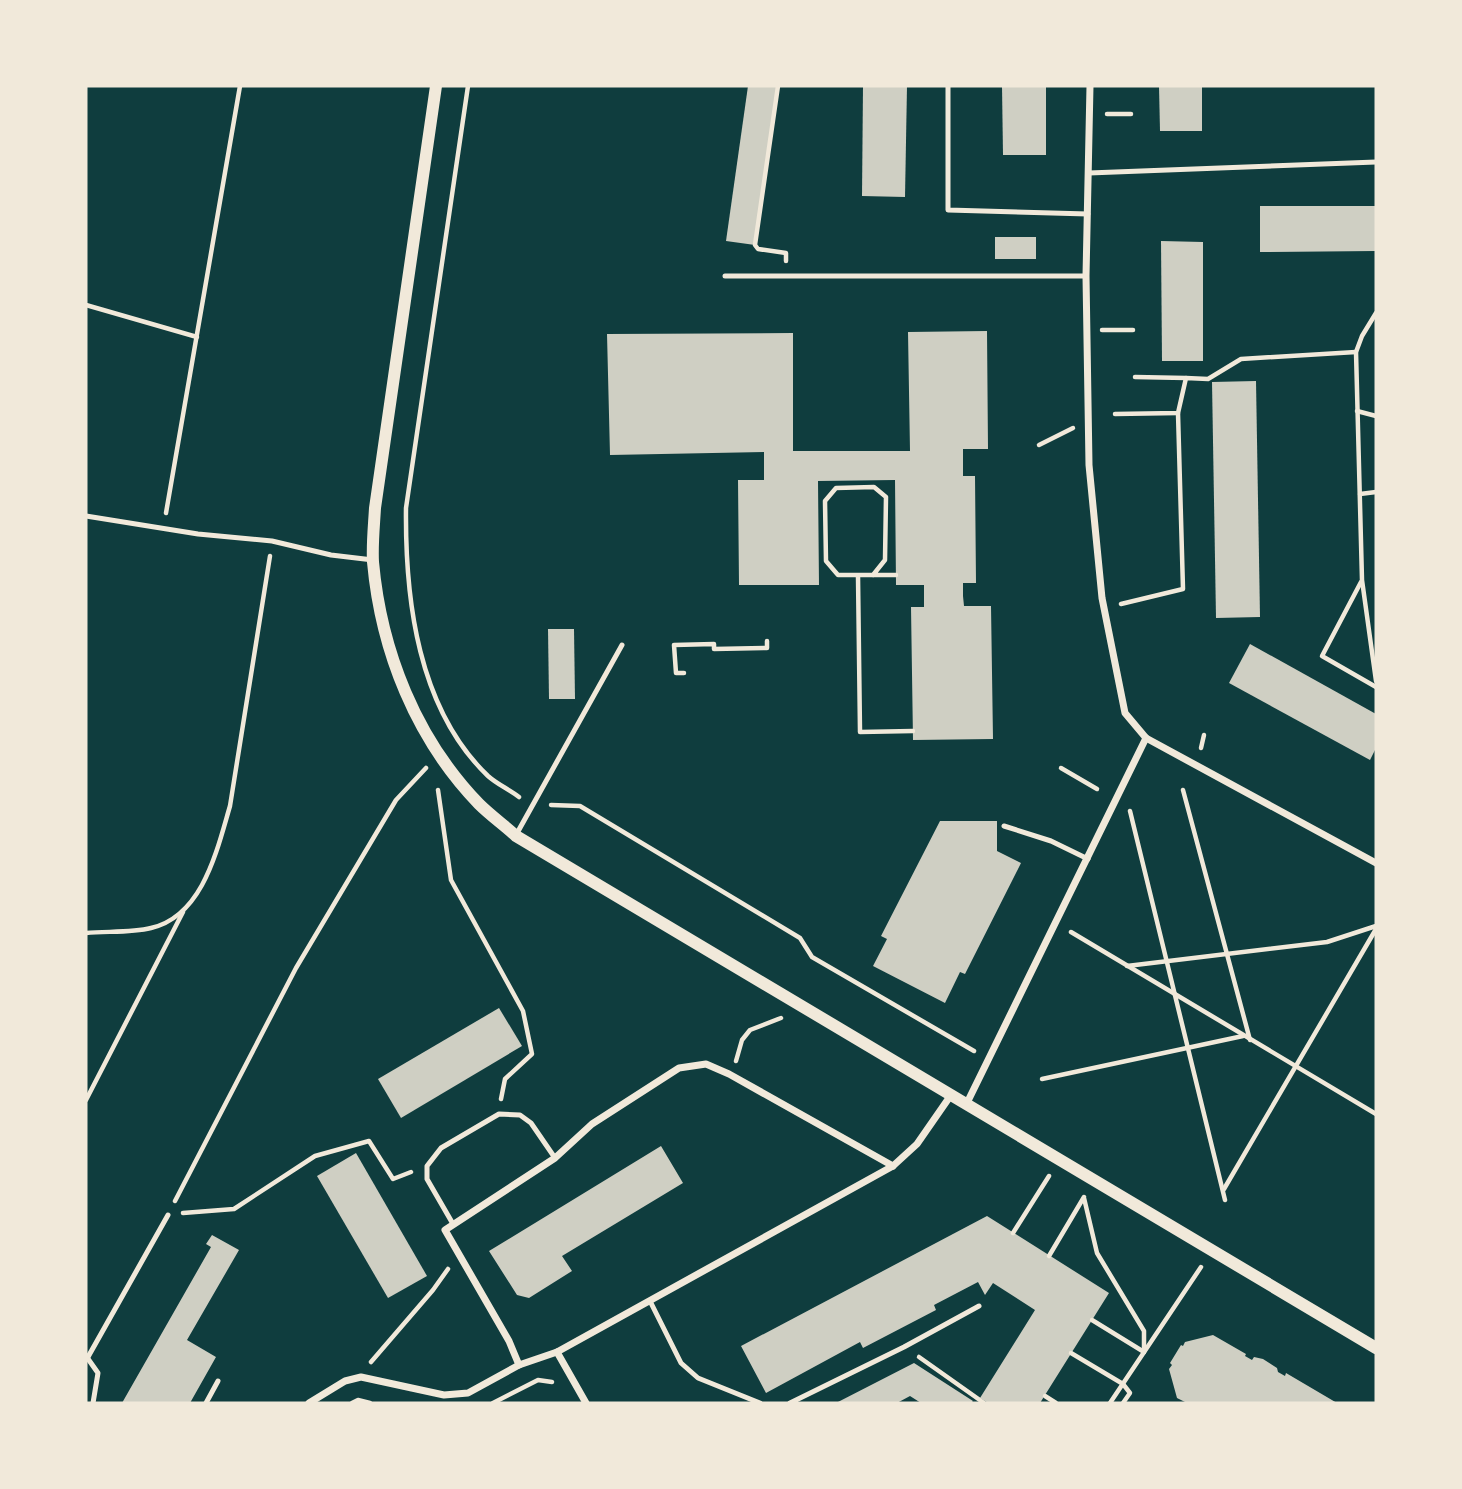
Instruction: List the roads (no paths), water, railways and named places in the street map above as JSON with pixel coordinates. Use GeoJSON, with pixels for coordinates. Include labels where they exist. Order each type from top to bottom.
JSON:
{"type":"FeatureCollection","features":[{"type":"Feature","properties":{"kind":"street"},"geometry":{"type":"LineString","coordinates":[[436,86],[375,508],[373,560],[380,611],[393,661],[415,716],[441,756],[479,804],[516,836],[1376,1348]]}},
{"type":"Feature","properties":{"kind":"street"},"geometry":{"type":"LineString","coordinates":[[1090,86],[1086,276],[1089,465],[1102,598],[1125,713],[1146,738],[1376,863]]}},
{"type":"Feature","properties":{"kind":"street"},"geometry":{"type":"LineString","coordinates":[[966,1105],[1146,738]]}},
{"type":"Feature","properties":{"kind":"street"},"geometry":{"type":"LineString","coordinates":[[519,1365],[509,1341],[445,1230],[555,1158],[592,1125],[679,1068],[706,1064],[729,1074],[893,1166]]}},
{"type":"Feature","properties":{"kind":"street"},"geometry":{"type":"LineString","coordinates":[[309,1403],[345,1381],[361,1377],[444,1395],[468,1393],[519,1365],[557,1352],[893,1166],[917,1144],[951,1095]]}},
{"type":"Feature","properties":{"kind":"street"},"geometry":{"type":"LineString","coordinates":[[557,1352],[586,1403]]}},
{"type":"Feature","properties":{"kind":"lane"},"geometry":{"type":"LineString","coordinates":[[948,86],[948,209],[1088,214]]}},
{"type":"Feature","properties":{"kind":"lane"},"geometry":{"type":"LineString","coordinates":[[1089,173],[1376,162]]}},
{"type":"Feature","properties":{"kind":"lane"},"geometry":{"type":"LineString","coordinates":[[725,276],[1086,276]]}},
{"type":"Feature","properties":{"kind":"lane"},"geometry":{"type":"LineString","coordinates":[[86,516],[272,541],[331,555],[373,560]]}},
{"type":"Feature","properties":{"kind":"lane"},"geometry":{"type":"LineString","coordinates":[[516,836],[622,645]]}},
{"type":"Feature","properties":{"kind":"lane"},"geometry":{"type":"LineString","coordinates":[[1004,826],[1051,841],[1088,859]]}},
{"type":"Feature","properties":{"kind":"lane"},"geometry":{"type":"LineString","coordinates":[[453,1224],[427,1179],[427,1166],[441,1148],[499,1114],[520,1115],[531,1123],[555,1158]]}},
{"type":"Feature","properties":{"kind":"lane"},"geometry":{"type":"LineString","coordinates":[[93,1403],[97,1373],[87,1357],[168,1214]]}},
{"type":"Feature","properties":{"kind":"lane"},"geometry":{"type":"LineString","coordinates":[[649,1301],[681,1363],[698,1378],[760,1403]]}},
{"type":"Feature","properties":{"kind":"lane"},"geometry":{"type":"LineString","coordinates":[[790,1403],[904,1347],[979,1306]]}},
{"type":"Feature","properties":{"kind":"lane"},"geometry":{"type":"LineString","coordinates":[[206,1403],[218,1381]]}}]}
